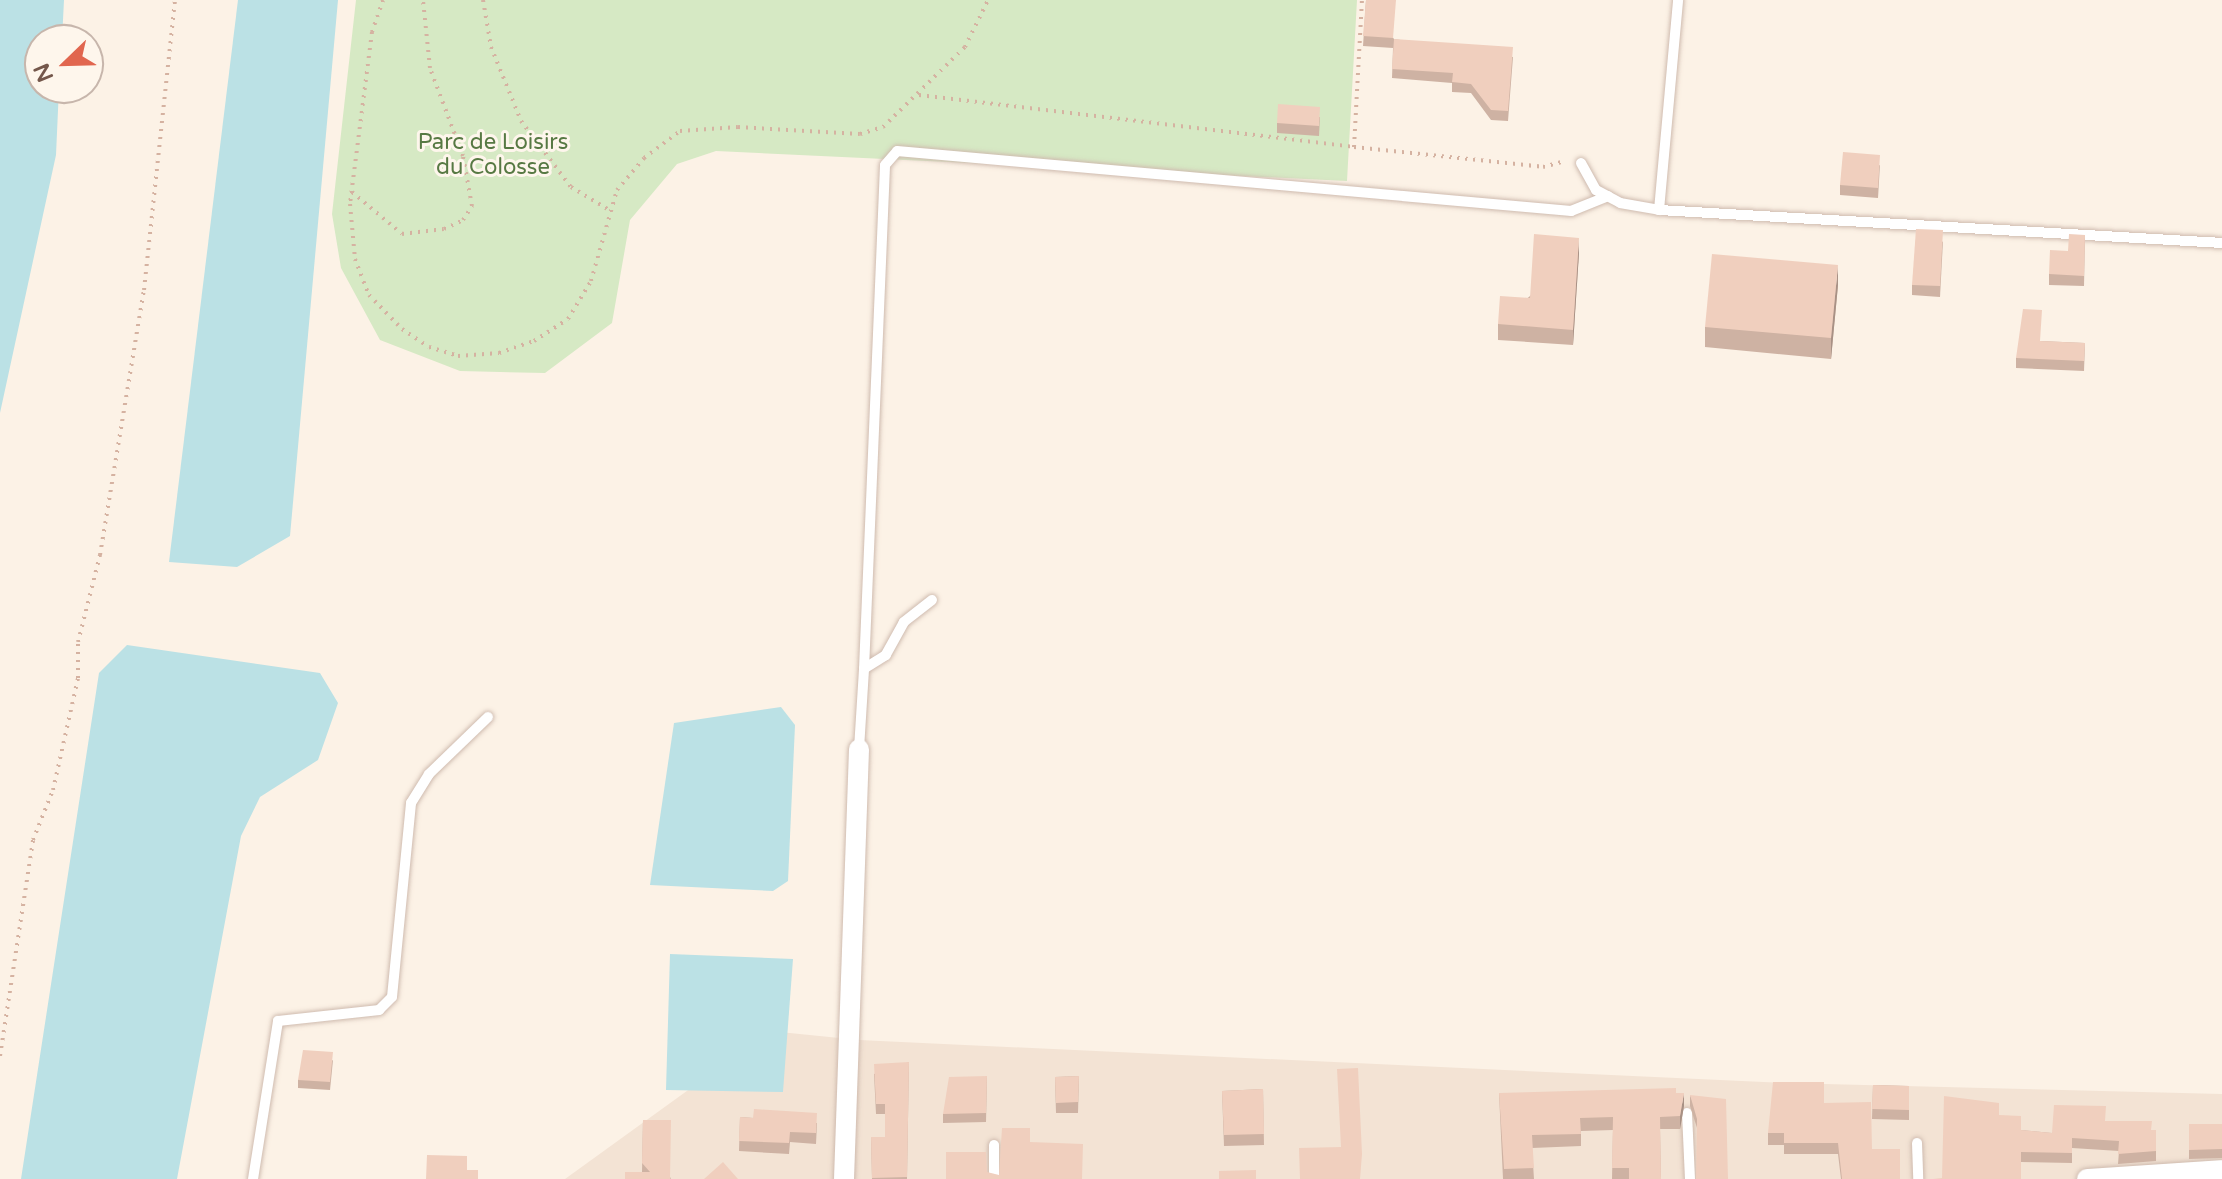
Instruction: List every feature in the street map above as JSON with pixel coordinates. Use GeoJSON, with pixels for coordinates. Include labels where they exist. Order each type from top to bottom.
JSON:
{"type":"FeatureCollection","features":[{"type":"Feature","properties":{"kind":"street"},"geometry":{"type":"LineString","coordinates":[[844,1179],[859,749]]}},
{"type":"Feature","properties":{"kind":"street"},"geometry":{"type":"LineString","coordinates":[[2087,1179],[2222,1170]]}},
{"type":"Feature","properties":{"kind":"lane"},"geometry":{"type":"LineString","coordinates":[[1659,210],[1678,0]]}},
{"type":"Feature","properties":{"kind":"lane"},"geometry":{"type":"LineString","coordinates":[[859,749],[885,165],[897,151],[1571,211],[1608,196]]}},
{"type":"Feature","properties":{"kind":"lane"},"geometry":{"type":"LineString","coordinates":[[1581,163],[1596,190],[1659,210],[2222,243]]}},
{"type":"Feature","properties":{"kind":"lane"},"geometry":{"type":"LineString","coordinates":[[864,669],[886,655],[904,622],[932,600]]}},
{"type":"Feature","properties":{"kind":"lane"},"geometry":{"type":"LineString","coordinates":[[253,1179],[278,1021],[379,1010],[392,997],[411,803],[429,774],[488,717]]}},
{"type":"Feature","properties":{"kind":"lane"},"geometry":{"type":"LineString","coordinates":[[1687,1113],[1690,1179]]}},
{"type":"Feature","properties":{"kind":"lane"},"geometry":{"type":"LineString","coordinates":[[1917,1143],[1918,1179]]}},
{"type":"Feature","properties":{"kind":"lane"},"geometry":{"type":"LineString","coordinates":[[994,1145],[994,1179]]}},
{"type":"Feature","properties":{"kind":"path"},"geometry":{"type":"LineString","coordinates":[[0,1056],[33,840],[53,790],[78,678],[78,642],[100,555],[144,290],[175,0]]}},
{"type":"Feature","properties":{"kind":"path"},"geometry":{"type":"LineString","coordinates":[[383,0],[372,32],[352,192],[355,259],[369,295],[402,329],[458,356],[499,353],[534,341],[568,319],[591,281],[617,190],[644,158],[680,131],[738,127],[860,134],[883,127],[965,47],[988,0]]}},
{"type":"Feature","properties":{"kind":"path"},"geometry":{"type":"LineString","coordinates":[[352,192],[402,234],[444,229],[463,220],[472,206],[463,156],[430,68],[423,0]]}},
{"type":"Feature","properties":{"kind":"path"},"geometry":{"type":"LineString","coordinates":[[483,0],[491,47],[521,121],[571,187],[611,211]]}},
{"type":"Feature","properties":{"kind":"path"},"geometry":{"type":"LineString","coordinates":[[1354,147],[1362,0]]}},
{"type":"Feature","properties":{"kind":"path"},"geometry":{"type":"LineString","coordinates":[[919,95],[1543,167],[1565,161]]}},
{"type":"Feature","properties":{"kind":"shaded area"},"geometry":{"type":"Polygon","coordinates":[[[770,1031],[859,1040],[1785,1083],[2222,1094],[2222,1179],[565,1179],[770,1031]]]}},
{"type":"Feature","properties":{"kind":"green space","name":"Parc de Loisirs du Colosse"},"geometry":{"type":"Polygon","coordinates":[[[356,0],[1357,0],[1347,181],[716,151],[677,164],[630,220],[612,323],[545,373],[460,371],[380,340],[341,268],[332,214],[356,0]]]}},
{"type":"Feature","properties":{"kind":"water"},"geometry":{"type":"Polygon","coordinates":[[[0,0],[64,0],[63,24],[24,24],[24,104],[58,104],[56,155],[0,413],[0,0]]]}},
{"type":"Feature","properties":{"kind":"water"},"geometry":{"type":"Polygon","coordinates":[[[238,0],[338,0],[290,536],[237,567],[169,562],[238,0]]]}},
{"type":"Feature","properties":{"kind":"water"},"geometry":{"type":"Polygon","coordinates":[[[127,645],[320,673],[338,703],[318,760],[260,797],[241,836],[177,1179],[21,1179],[99,673],[127,645]]]}},
{"type":"Feature","properties":{"kind":"water"},"geometry":{"type":"Polygon","coordinates":[[[781,707],[795,725],[788,881],[773,891],[650,885],[674,723],[781,707]]]}},
{"type":"Feature","properties":{"kind":"water"},"geometry":{"type":"Polygon","coordinates":[[[670,954],[793,959],[783,1092],[666,1090],[670,954]]]}},
{"type":"Feature","properties":{"kind":"building"},"geometry":{"type":"Polygon","coordinates":[[[1366,0],[1396,0],[1393,38],[1363,36],[1366,0]]]}},
{"type":"Feature","properties":{"kind":"building"},"geometry":{"type":"Polygon","coordinates":[[[1394,39],[1513,47],[1508,111],[1491,110],[1471,84],[1452,82],[1453,73],[1392,69],[1394,39]]]}},
{"type":"Feature","properties":{"kind":"building"},"geometry":{"type":"Polygon","coordinates":[[[1278,104],[1320,107],[1319,126],[1277,123],[1278,104]]]}},
{"type":"Feature","properties":{"kind":"building"},"geometry":{"type":"Polygon","coordinates":[[[1843,152],[1880,155],[1878,188],[1840,185],[1843,152]]]}},
{"type":"Feature","properties":{"kind":"building"},"geometry":{"type":"Polygon","coordinates":[[[1916,229],[1943,230],[1940,286],[1912,285],[1916,229]]]}},
{"type":"Feature","properties":{"kind":"building"},"geometry":{"type":"Polygon","coordinates":[[[1534,234],[1579,238],[1573,330],[1498,324],[1500,296],[1530,298],[1534,234]]]}},
{"type":"Feature","properties":{"kind":"building"},"geometry":{"type":"Polygon","coordinates":[[[2069,234],[2085,235],[2084,276],[2049,274],[2050,250],[2068,251],[2069,234]]]}},
{"type":"Feature","properties":{"kind":"building"},"geometry":{"type":"Polygon","coordinates":[[[1712,254],[1838,265],[1831,338],[1705,327],[1712,254]]]}},
{"type":"Feature","properties":{"kind":"building"},"geometry":{"type":"Polygon","coordinates":[[[2023,309],[2042,310],[2040,341],[2085,343],[2084,361],[2016,358],[2023,309]]]}},
{"type":"Feature","properties":{"kind":"building"},"geometry":{"type":"Polygon","coordinates":[[[303,1050],[333,1052],[330,1082],[298,1080],[303,1050]]]}},
{"type":"Feature","properties":{"kind":"building"},"geometry":{"type":"Polygon","coordinates":[[[909,1062],[907,1177],[872,1178],[871,1137],[885,1137],[885,1104],[876,1104],[874,1064],[909,1062]]]}},
{"type":"Feature","properties":{"kind":"building"},"geometry":{"type":"Polygon","coordinates":[[[1358,1068],[1362,1154],[1360,1179],[1300,1179],[1299,1148],[1341,1147],[1337,1069],[1358,1068]]]}},
{"type":"Feature","properties":{"kind":"building"},"geometry":{"type":"Polygon","coordinates":[[[987,1076],[986,1113],[943,1114],[949,1077],[987,1076]]]}},
{"type":"Feature","properties":{"kind":"building"},"geometry":{"type":"Polygon","coordinates":[[[1079,1076],[1078,1102],[1056,1103],[1055,1077],[1079,1076]]]}},
{"type":"Feature","properties":{"kind":"building"},"geometry":{"type":"Polygon","coordinates":[[[1773,1082],[1824,1082],[1824,1103],[1871,1102],[1872,1149],[1900,1149],[1900,1179],[1842,1179],[1838,1143],[1784,1143],[1784,1133],[1768,1133],[1773,1082]]]}},
{"type":"Feature","properties":{"kind":"building"},"geometry":{"type":"Polygon","coordinates":[[[1873,1085],[1909,1086],[1909,1110],[1872,1109],[1873,1085]]]}},
{"type":"Feature","properties":{"kind":"building"},"geometry":{"type":"Polygon","coordinates":[[[1676,1088],[1676,1093],[1684,1093],[1680,1116],[1660,1117],[1661,1179],[1629,1179],[1629,1168],[1612,1168],[1613,1117],[1580,1118],[1581,1134],[1532,1135],[1534,1168],[1504,1169],[1499,1093],[1676,1088]]]}},
{"type":"Feature","properties":{"kind":"building"},"geometry":{"type":"Polygon","coordinates":[[[1263,1089],[1264,1134],[1224,1135],[1222,1091],[1263,1089]]]}},
{"type":"Feature","properties":{"kind":"building"},"geometry":{"type":"Polygon","coordinates":[[[1690,1095],[1726,1099],[1728,1179],[1696,1179],[1697,1119],[1690,1095]]]}},
{"type":"Feature","properties":{"kind":"building"},"geometry":{"type":"Polygon","coordinates":[[[1944,1096],[1999,1103],[1999,1115],[2021,1116],[2021,1130],[2052,1133],[2054,1105],[2106,1106],[2105,1121],[2152,1121],[2151,1130],[2156,1130],[2156,1151],[2118,1154],[2119,1141],[2072,1138],[2072,1153],[2021,1152],[2021,1179],[1933,1179],[1942,1178],[1944,1096]]]}},
{"type":"Feature","properties":{"kind":"building"},"geometry":{"type":"Polygon","coordinates":[[[754,1109],[817,1113],[816,1133],[790,1132],[789,1143],[739,1141],[740,1117],[753,1118],[754,1109]]]}},
{"type":"Feature","properties":{"kind":"building"},"geometry":{"type":"Polygon","coordinates":[[[643,1120],[671,1120],[670,1179],[625,1179],[625,1172],[650,1172],[642,1163],[643,1120]]]}},
{"type":"Feature","properties":{"kind":"building"},"geometry":{"type":"Polygon","coordinates":[[[2189,1124],[2222,1124],[2222,1149],[2189,1150],[2189,1124]]]}},
{"type":"Feature","properties":{"kind":"building"},"geometry":{"type":"Polygon","coordinates":[[[1002,1128],[1030,1128],[1030,1142],[1083,1144],[1082,1179],[946,1179],[946,1152],[986,1152],[987,1172],[999,1175],[1002,1128]]]}},
{"type":"Feature","properties":{"kind":"building"},"geometry":{"type":"Polygon","coordinates":[[[427,1155],[467,1156],[467,1170],[478,1170],[478,1179],[426,1179],[427,1155]]]}},
{"type":"Feature","properties":{"kind":"building"},"geometry":{"type":"Polygon","coordinates":[[[723,1162],[738,1179],[704,1179],[723,1162]]]}},
{"type":"Feature","properties":{"kind":"building"},"geometry":{"type":"Polygon","coordinates":[[[1256,1170],[1256,1179],[1219,1179],[1219,1171],[1256,1170]]]}}]}
